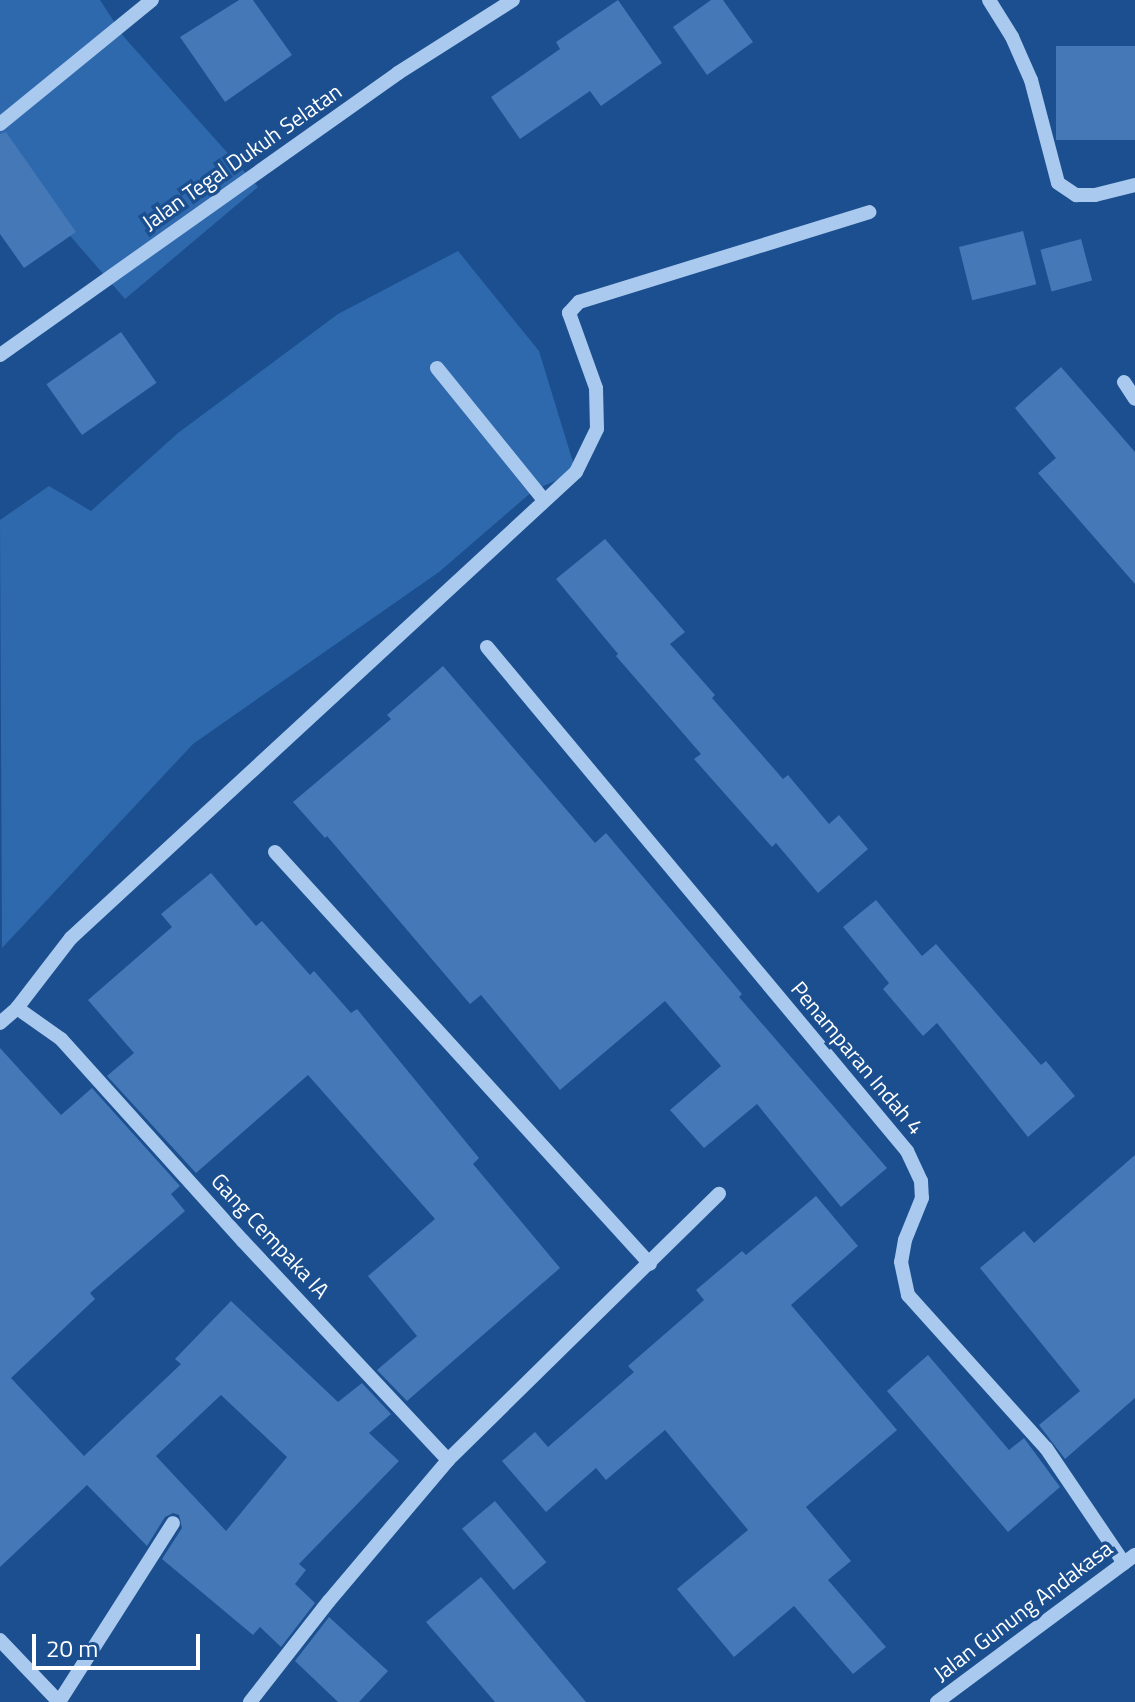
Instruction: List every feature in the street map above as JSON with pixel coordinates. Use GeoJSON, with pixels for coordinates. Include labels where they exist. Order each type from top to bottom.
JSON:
{"type":"FeatureCollection","features":[{"type":"Feature","properties":{"kind":"street"},"geometry":{"type":"LineString","coordinates":[[0,124],[152,0]]}},
{"type":"Feature","properties":{"kind":"street","name":"Jalan Tegal Dukuh Selatan"},"geometry":{"type":"LineString","coordinates":[[0,355],[398,73],[513,0]]}},
{"type":"Feature","properties":{"kind":"street"},"geometry":{"type":"LineString","coordinates":[[989,0],[1012,37],[1031,80],[1058,183],[1076,195],[1095,195],[1135,185]]}},
{"type":"Feature","properties":{"kind":"street"},"geometry":{"type":"LineString","coordinates":[[0,1023],[17,1008],[71,938],[576,472],[597,429],[596,388],[569,313],[579,302],[869,212]]}},
{"type":"Feature","properties":{"kind":"street"},"geometry":{"type":"LineString","coordinates":[[437,368],[544,500]]}},
{"type":"Feature","properties":{"kind":"street"},"geometry":{"type":"LineString","coordinates":[[1124,382],[1135,399]]}},
{"type":"Feature","properties":{"kind":"street","name":"Penamparan Indah 4"},"geometry":{"type":"LineString","coordinates":[[487,647],[907,1151],[921,1181],[922,1198],[905,1240],[901,1262],[908,1295],[1046,1448],[1129,1559]]}},
{"type":"Feature","properties":{"kind":"street"},"geometry":{"type":"LineString","coordinates":[[275,852],[650,1264]]}},
{"type":"Feature","properties":{"kind":"street","name":"Gang Cempaka IA"},"geometry":{"type":"LineString","coordinates":[[17,1008],[61,1039],[448,1460]]}},
{"type":"Feature","properties":{"kind":"street"},"geometry":{"type":"LineString","coordinates":[[250,1702],[329,1601],[448,1460],[719,1194]]}},
{"type":"Feature","properties":{"kind":"street"},"geometry":{"type":"LineString","coordinates":[[0,1640],[59,1702],[173,1523]]}},
{"type":"Feature","properties":{"kind":"street","name":"Jalan Gunung Andakasa"},"geometry":{"type":"LineString","coordinates":[[937,1702],[1129,1559]]}},
{"type":"Feature","properties":{"kind":"shaded area"},"geometry":{"type":"Polygon","coordinates":[[[0,0],[100,0],[124,37],[258,187],[125,299],[0,155],[0,0]]]}},
{"type":"Feature","properties":{"kind":"shaded area"},"geometry":{"type":"Polygon","coordinates":[[[458,251],[539,351],[576,472],[534,490],[439,572],[193,744],[2,948],[0,520],[49,486],[91,511],[178,433],[338,314],[458,251]]]}},
{"type":"Feature","properties":{"kind":"building"},"geometry":{"type":"Polygon","coordinates":[[[239,0],[253,0],[292,55],[225,102],[180,37],[239,0]]]}},
{"type":"Feature","properties":{"kind":"building"},"geometry":{"type":"Polygon","coordinates":[[[618,0],[662,63],[601,106],[590,91],[520,139],[491,97],[560,49],[556,42],[618,0]]]}},
{"type":"Feature","properties":{"kind":"building"},"geometry":{"type":"Polygon","coordinates":[[[711,0],[723,0],[753,42],[707,75],[673,27],[711,0]]]}},
{"type":"Feature","properties":{"kind":"building"},"geometry":{"type":"Polygon","coordinates":[[[1056,46],[1135,46],[1135,140],[1056,140],[1056,46]]]}},
{"type":"Feature","properties":{"kind":"building"},"geometry":{"type":"Polygon","coordinates":[[[6,132],[76,232],[24,268],[0,234],[0,134],[6,132]]]}},
{"type":"Feature","properties":{"kind":"building"},"geometry":{"type":"Polygon","coordinates":[[[1023,231],[1036,284],[972,300],[959,247],[1023,231]]]}},
{"type":"Feature","properties":{"kind":"building"},"geometry":{"type":"Polygon","coordinates":[[[1081,239],[1092,281],[1052,291],[1040,250],[1081,239]]]}},
{"type":"Feature","properties":{"kind":"building"},"geometry":{"type":"Polygon","coordinates":[[[121,332],[157,383],[82,435],[46,384],[121,332]]]}},
{"type":"Feature","properties":{"kind":"building"},"geometry":{"type":"Polygon","coordinates":[[[1061,367],[1135,452],[1135,584],[1038,473],[1056,458],[1015,408],[1061,367]]]}},
{"type":"Feature","properties":{"kind":"building"},"geometry":{"type":"Polygon","coordinates":[[[605,539],[685,632],[670,644],[715,695],[712,698],[783,779],[788,775],[829,824],[839,815],[868,849],[818,893],[776,843],[772,847],[694,759],[701,754],[616,656],[618,654],[556,579],[605,539]]]}},
{"type":"Feature","properties":{"kind":"building"},"geometry":{"type":"Polygon","coordinates":[[[443,666],[595,843],[606,833],[742,994],[739,997],[887,1168],[841,1207],[757,1104],[704,1148],[670,1110],[721,1066],[665,1001],[560,1090],[481,995],[470,1004],[327,836],[325,838],[293,802],[391,719],[387,715],[443,666]]]}},
{"type":"Feature","properties":{"kind":"building"},"geometry":{"type":"Polygon","coordinates":[[[211,873],[256,926],[262,921],[310,975],[314,971],[351,1013],[357,1009],[479,1158],[473,1164],[560,1268],[407,1401],[377,1370],[417,1336],[368,1276],[435,1219],[308,1075],[196,1173],[107,1076],[134,1053],[88,1000],[172,927],[161,914],[211,873]]]}},
{"type":"Feature","properties":{"kind":"building"},"geometry":{"type":"Polygon","coordinates":[[[876,900],[922,956],[936,944],[1041,1065],[1046,1061],[1075,1096],[1028,1137],[937,1023],[923,1036],[883,989],[889,983],[843,927],[876,900]]]}},
{"type":"Feature","properties":{"kind":"building"},"geometry":{"type":"Polygon","coordinates":[[[0,1048],[61,1115],[92,1088],[180,1186],[171,1194],[185,1211],[90,1293],[95,1299],[11,1378],[84,1456],[181,1364],[175,1359],[231,1301],[338,1402],[362,1383],[391,1414],[369,1433],[399,1461],[299,1564],[306,1570],[295,1584],[315,1603],[281,1647],[260,1627],[253,1635],[162,1559],[182,1528],[179,1515],[173,1513],[165,1517],[147,1546],[87,1485],[0,1567],[0,1048]],[[221,1395],[156,1456],[226,1531],[287,1457],[221,1395]]]}},
{"type":"Feature","properties":{"kind":"building"},"geometry":{"type":"Polygon","coordinates":[[[1135,1155],[1135,1398],[1065,1459],[1039,1425],[1080,1391],[980,1268],[1024,1231],[1034,1243],[1135,1155]]]}},
{"type":"Feature","properties":{"kind":"building"},"geometry":{"type":"Polygon","coordinates":[[[816,1196],[858,1246],[791,1305],[897,1430],[806,1507],[851,1561],[828,1580],[886,1647],[853,1674],[794,1606],[734,1657],[677,1589],[748,1530],[665,1430],[606,1480],[596,1468],[546,1512],[502,1461],[535,1432],[548,1447],[634,1372],[628,1366],[704,1300],[696,1290],[742,1251],[746,1255],[816,1196]]]}},
{"type":"Feature","properties":{"kind":"building"},"geometry":{"type":"Polygon","coordinates":[[[928,1355],[1009,1450],[1024,1438],[1060,1487],[1008,1532],[887,1391],[928,1355]]]}},
{"type":"Feature","properties":{"kind":"building"},"geometry":{"type":"Polygon","coordinates":[[[495,1501],[546,1562],[513,1590],[462,1529],[495,1501]]]}},
{"type":"Feature","properties":{"kind":"building"},"geometry":{"type":"Polygon","coordinates":[[[481,1577],[586,1702],[495,1702],[426,1622],[481,1577]]]}},
{"type":"Feature","properties":{"kind":"building"},"geometry":{"type":"Polygon","coordinates":[[[329,1617],[388,1671],[359,1702],[338,1702],[295,1661],[329,1617]]]}}]}
